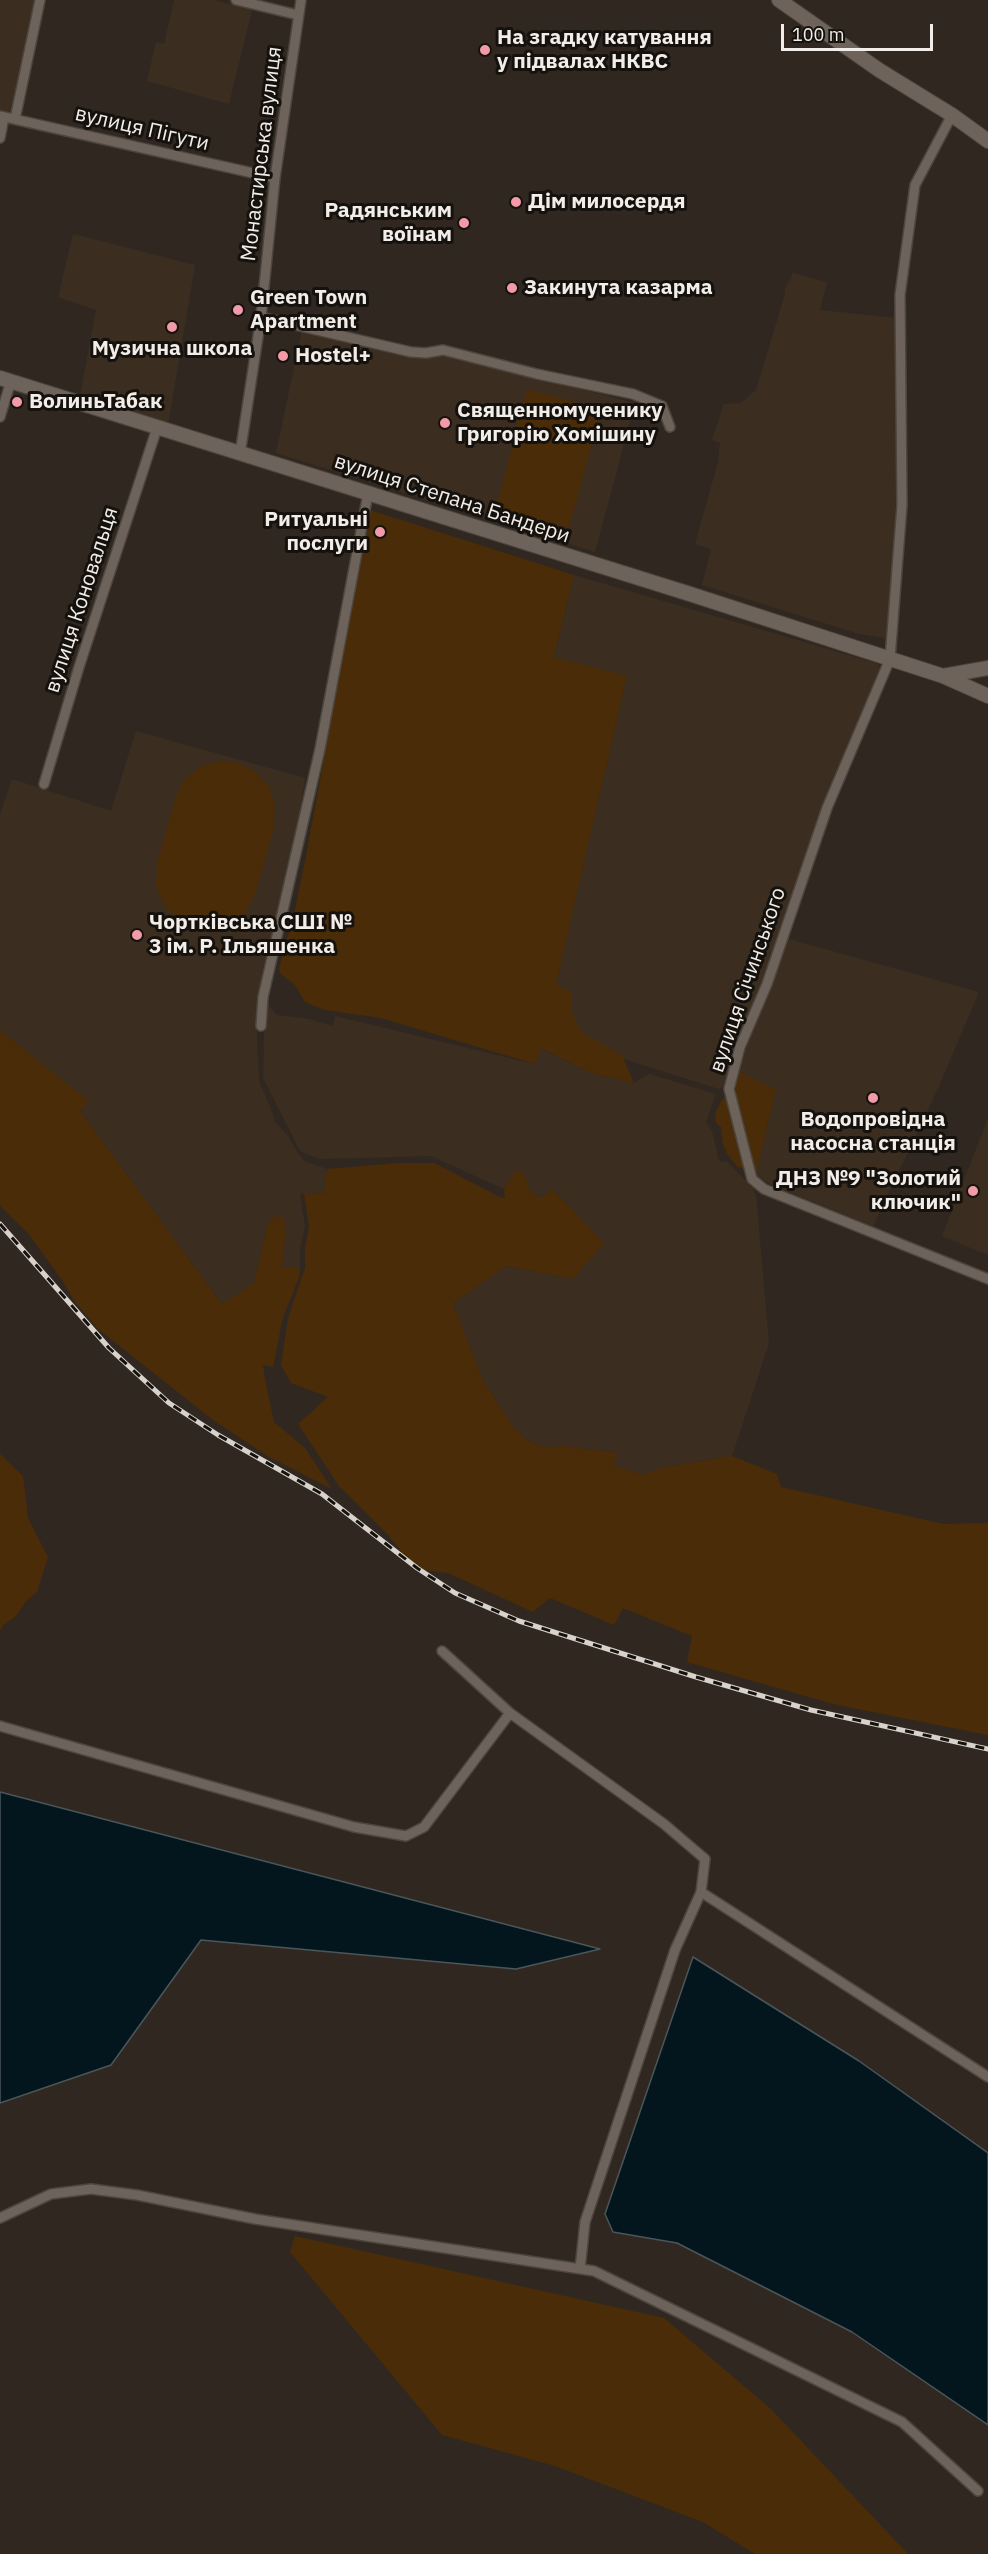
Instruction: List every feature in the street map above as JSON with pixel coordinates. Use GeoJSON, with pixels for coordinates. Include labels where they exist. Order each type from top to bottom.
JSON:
{"type":"FeatureCollection","features":[{"type":"Feature","properties":{"kind":"street"},"geometry":{"type":"LineString","coordinates":[[15,119],[40,0]]}},
{"type":"Feature","properties":{"kind":"street"},"geometry":{"type":"LineString","coordinates":[[236,0],[298,15]]}},
{"type":"Feature","properties":{"kind":"street","name":"Монастирська вулиця"},"geometry":{"type":"LineString","coordinates":[[240,454],[261,317],[275,178],[301,0]]}},
{"type":"Feature","properties":{"kind":"street"},"geometry":{"type":"LineString","coordinates":[[779,0],[879,70],[952,115],[988,141]]}},
{"type":"Feature","properties":{"kind":"street"},"geometry":{"type":"LineString","coordinates":[[890,659],[902,506],[900,295],[915,185],[952,115]]}},
{"type":"Feature","properties":{"kind":"street"},"geometry":{"type":"LineString","coordinates":[[0,138],[2,116]]}},
{"type":"Feature","properties":{"kind":"street","name":"вулиця Пігути"},"geometry":{"type":"LineString","coordinates":[[2,116],[275,178]]}},
{"type":"Feature","properties":{"kind":"street"},"geometry":{"type":"LineString","coordinates":[[261,317],[411,352],[426,353],[443,350],[537,374],[633,394],[662,406],[670,427]]}},
{"type":"Feature","properties":{"kind":"street"},"geometry":{"type":"LineString","coordinates":[[0,417],[6,380]]}},
{"type":"Feature","properties":{"kind":"street","name":"вулиця Степана Бандери"},"geometry":{"type":"LineString","coordinates":[[6,380],[943,676],[988,696]]}},
{"type":"Feature","properties":{"kind":"street","name":"вулиця Коновальця"},"geometry":{"type":"LineString","coordinates":[[44,784],[78,667],[157,428]]}},
{"type":"Feature","properties":{"kind":"street"},"geometry":{"type":"LineString","coordinates":[[261,1026],[263,997],[320,749],[368,494]]}},
{"type":"Feature","properties":{"kind":"street","name":"вулиця Січинського"},"geometry":{"type":"LineString","coordinates":[[890,659],[827,808],[767,984],[740,1047],[729,1089],[752,1179],[764,1189],[988,1279]]}},
{"type":"Feature","properties":{"kind":"street"},"geometry":{"type":"LineString","coordinates":[[943,676],[988,668]]}},
{"type":"Feature","properties":{"kind":"street"},"geometry":{"type":"LineString","coordinates":[[442,1651],[510,1713],[664,1824],[705,1859],[701,1892],[675,1950],[585,2222],[580,2269]]}},
{"type":"Feature","properties":{"kind":"street"},"geometry":{"type":"LineString","coordinates":[[0,1726],[354,1827],[406,1836],[424,1827],[510,1713]]}},
{"type":"Feature","properties":{"kind":"street"},"geometry":{"type":"LineString","coordinates":[[701,1892],[988,2077]]}},
{"type":"Feature","properties":{"kind":"street"},"geometry":{"type":"LineString","coordinates":[[0,2217],[51,2194],[91,2189],[137,2195],[255,2219],[594,2271],[902,2422],[978,2491]]}},
{"type":"Feature","properties":{"kind":"shaded area"},"geometry":{"type":"Polygon","coordinates":[[[0,0],[35,0],[11,112],[0,111],[0,0]]]}},
{"type":"Feature","properties":{"kind":"shaded area"},"geometry":{"type":"Polygon","coordinates":[[[174,0],[213,0],[252,10],[229,104],[147,81],[156,42],[164,44],[174,0]]]}},
{"type":"Feature","properties":{"kind":"shaded area"},"geometry":{"type":"Polygon","coordinates":[[[73,234],[195,265],[168,425],[80,396],[96,310],[58,297],[73,234]]]}},
{"type":"Feature","properties":{"kind":"shaded area"},"geometry":{"type":"Polygon","coordinates":[[[793,273],[827,282],[820,310],[897,318],[897,466],[893,583],[888,639],[856,633],[702,585],[711,549],[695,544],[718,462],[720,443],[712,440],[724,404],[741,403],[756,390],[785,289],[793,273]]]}},
{"type":"Feature","properties":{"kind":"shaded area"},"geometry":{"type":"Polygon","coordinates":[[[302,330],[417,357],[445,354],[635,403],[595,552],[276,453],[302,330]]]}},
{"type":"Feature","properties":{"kind":"shaded area"},"geometry":{"type":"Polygon","coordinates":[[[527,389],[601,409],[569,528],[496,508],[527,389]]]}},
{"type":"Feature","properties":{"kind":"shaded area"},"geometry":{"type":"Polygon","coordinates":[[[370,510],[574,575],[554,657],[627,676],[556,984],[571,993],[572,1011],[577,1025],[584,1034],[622,1055],[634,1083],[591,1073],[541,1048],[535,1064],[381,1018],[325,1010],[305,1002],[295,985],[280,973],[279,968],[294,915],[306,856],[370,510]]]}},
{"type":"Feature","properties":{"kind":"shaded area"},"geometry":{"type":"Polygon","coordinates":[[[574,575],[876,663],[880,667],[795,889],[760,993],[740,1035],[729,1076],[724,1086],[719,1089],[544,1034],[627,676],[554,658],[574,575]]]}},
{"type":"Feature","properties":{"kind":"shaded area","name":"Чортківська СШІ № 3 ім. Р. Ільяшенка"},"geometry":{"type":"Polygon","coordinates":[[[136,731],[305,778],[294,851],[256,1018],[259,1081],[274,1121],[306,1162],[327,1169],[324,1194],[304,1193],[300,1195],[305,1227],[300,1248],[300,1268],[282,1269],[286,1228],[268,1223],[254,1283],[222,1304],[80,1111],[88,1101],[0,1030],[0,814],[12,779],[111,811],[136,731]]]}},
{"type":"Feature","properties":{"kind":"shaded area"},"geometry":{"type":"Polygon","coordinates":[[[219,761],[239,763],[257,773],[270,788],[275,807],[274,827],[256,892],[245,913],[226,926],[204,930],[182,923],[165,907],[156,886],[157,864],[175,799],[184,780],[200,767],[219,761]]]}},
{"type":"Feature","properties":{"kind":"shaded area"},"geometry":{"type":"Polygon","coordinates":[[[789,939],[979,992],[940,1084],[873,1226],[772,1185],[756,1175],[773,1102],[739,1072],[753,1026],[767,998],[784,944],[789,939]]]}},
{"type":"Feature","properties":{"kind":"shaded area"},"geometry":{"type":"Polygon","coordinates":[[[265,1005],[277,1015],[309,1019],[333,1026],[335,1016],[534,1064],[540,1048],[591,1073],[634,1083],[649,1074],[716,1094],[706,1122],[712,1131],[719,1161],[727,1162],[753,1188],[756,1196],[769,1343],[732,1456],[659,1468],[645,1475],[614,1466],[618,1453],[564,1446],[544,1447],[529,1441],[514,1428],[483,1380],[453,1303],[506,1266],[573,1279],[603,1243],[552,1189],[541,1198],[530,1190],[523,1173],[517,1170],[504,1189],[431,1156],[319,1159],[300,1151],[263,1078],[265,1005]]]}},
{"type":"Feature","properties":{"kind":"shaded area"},"geometry":{"type":"Polygon","coordinates":[[[0,1030],[89,1101],[80,1111],[222,1304],[254,1283],[268,1222],[275,1216],[284,1218],[286,1228],[282,1268],[300,1268],[299,1278],[283,1317],[273,1367],[263,1365],[265,1379],[274,1422],[305,1448],[332,1489],[269,1457],[213,1420],[98,1329],[75,1302],[28,1233],[0,1206],[0,1030]]]}},
{"type":"Feature","properties":{"kind":"shaded area"},"geometry":{"type":"Polygon","coordinates":[[[739,1072],[776,1089],[756,1175],[736,1106],[736,1081],[739,1072]]]}},
{"type":"Feature","properties":{"kind":"shaded area"},"geometry":{"type":"Polygon","coordinates":[[[723,1098],[727,1098],[745,1169],[738,1167],[728,1155],[723,1145],[721,1127],[716,1123],[715,1114],[723,1098]]]}},
{"type":"Feature","properties":{"kind":"shaded area","name":"ДНЗ №9 \"Золотий ключик\""},"geometry":{"type":"Polygon","coordinates":[[[988,1118],[988,1255],[942,1236],[988,1118]]]}},
{"type":"Feature","properties":{"kind":"shaded area"},"geometry":{"type":"Polygon","coordinates":[[[398,1163],[434,1163],[505,1198],[504,1189],[516,1170],[523,1172],[530,1190],[541,1198],[552,1189],[604,1243],[573,1279],[506,1266],[453,1303],[483,1380],[514,1428],[529,1441],[544,1447],[564,1446],[618,1453],[614,1466],[645,1475],[659,1468],[732,1456],[777,1474],[781,1487],[943,1524],[988,1523],[988,1735],[833,1704],[687,1662],[692,1636],[623,1608],[614,1625],[550,1598],[533,1612],[448,1573],[416,1569],[387,1534],[339,1486],[298,1424],[328,1397],[291,1383],[281,1365],[288,1318],[305,1268],[305,1248],[309,1227],[304,1193],[324,1194],[327,1169],[398,1163]]]}},
{"type":"Feature","properties":{"kind":"shaded area"},"geometry":{"type":"Polygon","coordinates":[[[0,1454],[23,1476],[28,1518],[48,1557],[37,1592],[26,1601],[16,1616],[3,1625],[0,1631],[0,1454]]]}},
{"type":"Feature","properties":{"kind":"shaded area"},"geometry":{"type":"Polygon","coordinates":[[[295,2236],[664,2318],[771,2409],[908,2554],[755,2554],[703,2522],[555,2466],[442,2435],[290,2252],[295,2236]]]}},
{"type":"Feature","properties":{"kind":"water"},"geometry":{"type":"Polygon","coordinates":[[[0,1792],[600,1949],[516,1969],[201,1940],[111,2065],[0,2103],[0,1792]]]}},
{"type":"Feature","properties":{"kind":"water"},"geometry":{"type":"Polygon","coordinates":[[[693,1957],[859,2061],[988,2153],[988,2425],[852,2332],[677,2243],[613,2232],[605,2214],[693,1957]]]}},
{"type":"Feature","properties":{"kind":"railway"},"geometry":{"type":"LineString","coordinates":[[0,1224],[109,1348],[169,1403],[218,1435],[322,1494],[417,1568],[455,1593],[519,1621],[696,1677],[811,1710],[988,1749]]}},
{"type":"Feature","properties":{"kind":"place","name":"На згадку катування у підвалах НКВС"},"geometry":{"type":"Point","coordinates":[485,50]}},
{"type":"Feature","properties":{"kind":"place","name":"Дім милосердя"},"geometry":{"type":"Point","coordinates":[516,202]}},
{"type":"Feature","properties":{"kind":"place","name":"Радянським воїнам"},"geometry":{"type":"Point","coordinates":[464,223]}},
{"type":"Feature","properties":{"kind":"place","name":"Закинута казарма"},"geometry":{"type":"Point","coordinates":[512,288]}},
{"type":"Feature","properties":{"kind":"place","name":"Green Town Apartment"},"geometry":{"type":"Point","coordinates":[238,310]}},
{"type":"Feature","properties":{"kind":"place","name":"Музична школа"},"geometry":{"type":"Point","coordinates":[172,327]}},
{"type":"Feature","properties":{"kind":"place","name":"Hostel+"},"geometry":{"type":"Point","coordinates":[283,356]}},
{"type":"Feature","properties":{"kind":"place","name":"ВолиньТабак"},"geometry":{"type":"Point","coordinates":[17,402]}},
{"type":"Feature","properties":{"kind":"place","name":"Священномученику Григорію Хомішину"},"geometry":{"type":"Point","coordinates":[445,423]}},
{"type":"Feature","properties":{"kind":"place","name":"Ритуальні послуги"},"geometry":{"type":"Point","coordinates":[380,532]}},
{"type":"Feature","properties":{"kind":"place","name":"Чортківська СШІ № 3 ім. Р. Ільяшенка"},"geometry":{"type":"Point","coordinates":[137,935]}},
{"type":"Feature","properties":{"kind":"place","name":"Водопровідна насосна станція"},"geometry":{"type":"Point","coordinates":[873,1098]}},
{"type":"Feature","properties":{"kind":"place","name":"ДНЗ №9 \"Золотий ключик\""},"geometry":{"type":"Point","coordinates":[973,1191]}}]}
